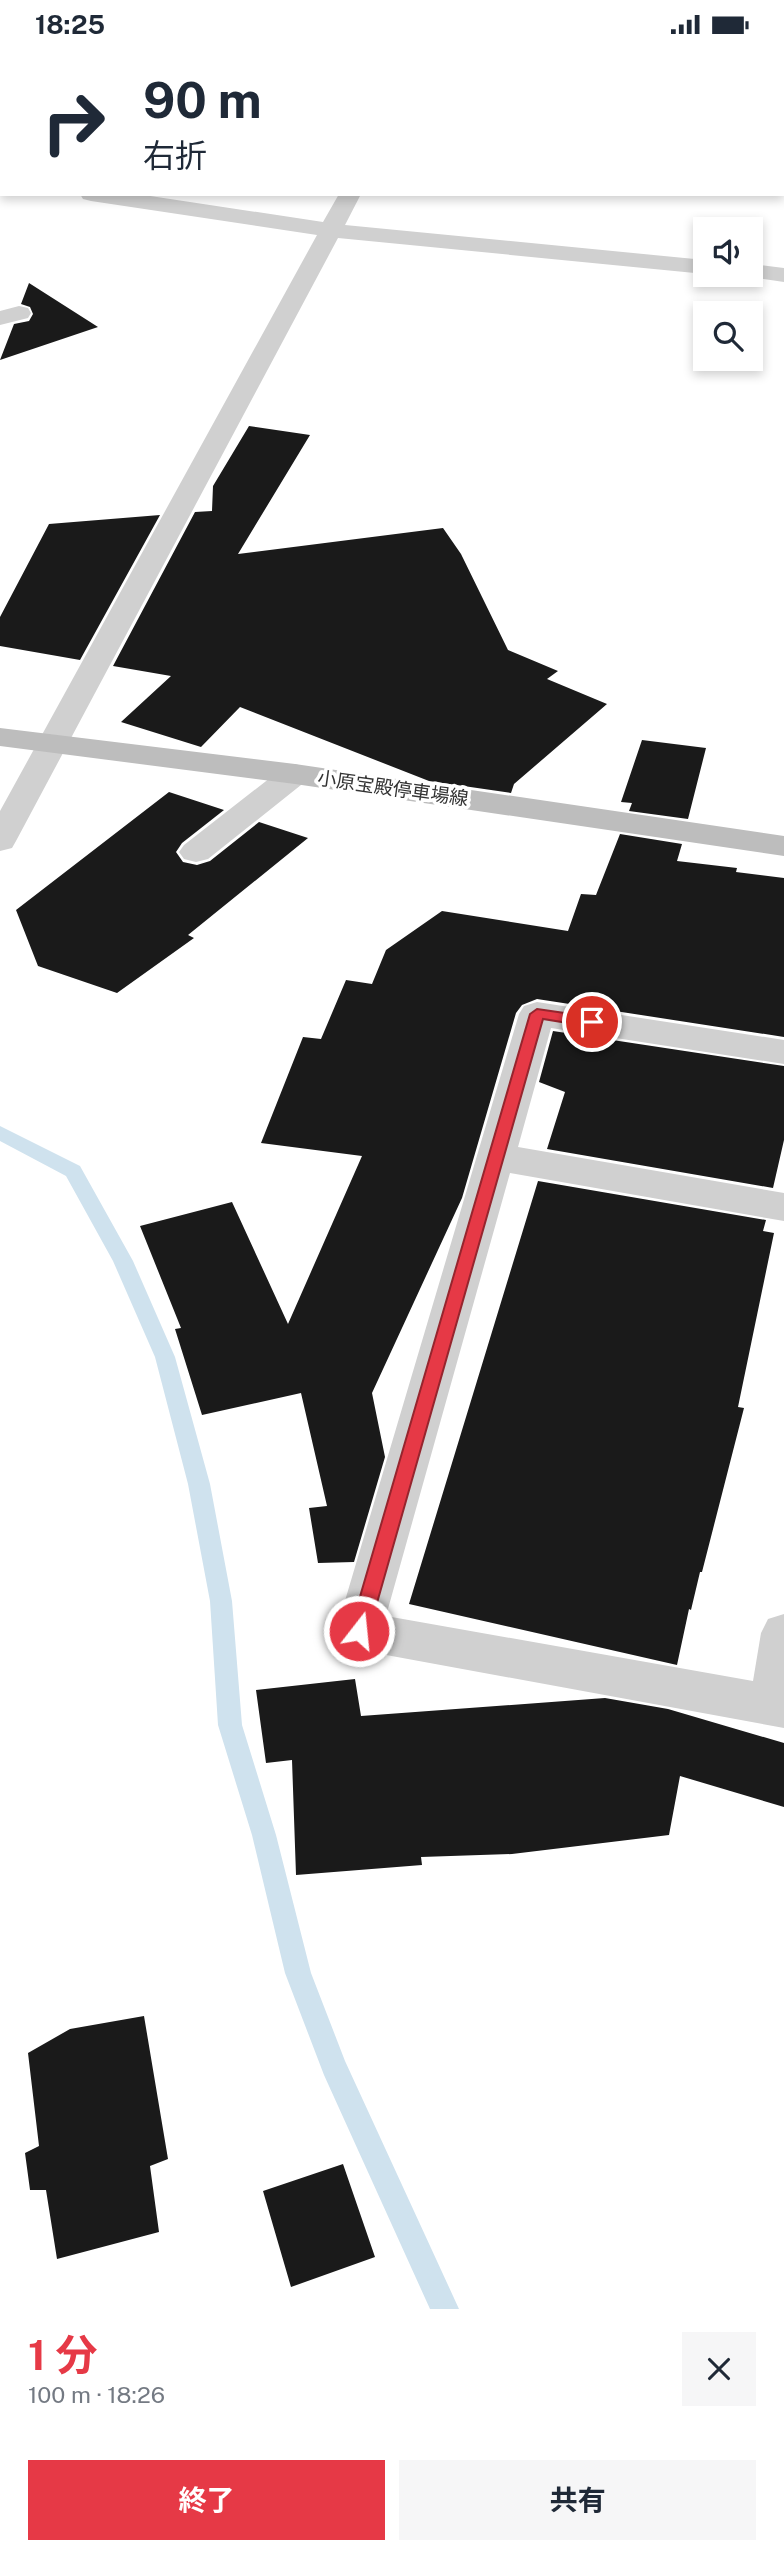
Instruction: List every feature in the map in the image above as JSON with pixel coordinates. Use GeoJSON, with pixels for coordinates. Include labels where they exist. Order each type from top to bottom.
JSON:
{"type":"FeatureCollection","features":[{"type":"Feature","properties":{"kind":"main road","name":"小原宝殿停車場線"},"geometry":{"type":"LineString","coordinates":[[0,737],[295,773],[784,846]]}},
{"type":"Feature","properties":{"kind":"street"},"geometry":{"type":"LineString","coordinates":[[104,196],[330,230],[693,266]]}},
{"type":"Feature","properties":{"kind":"street"},"geometry":{"type":"LineString","coordinates":[[0,841],[349,196]]}},
{"type":"Feature","properties":{"kind":"street"},"geometry":{"type":"LineString","coordinates":[[763,272],[784,275]]}},
{"type":"Feature","properties":{"kind":"street"},"geometry":{"type":"LineString","coordinates":[[197,852],[295,773]]}},
{"type":"Feature","properties":{"kind":"street"},"geometry":{"type":"LineString","coordinates":[[784,1052],[537,1014],[498,1157],[359,1631],[779,1706],[784,1633]]}},
{"type":"Feature","properties":{"kind":"street"},"geometry":{"type":"LineString","coordinates":[[498,1157],[784,1207]]}},
{"type":"Feature","properties":{"kind":"building"},"geometry":{"type":"Polygon","coordinates":[[[29,283],[98,327],[0,360],[14,324],[29,321],[33,314],[30,307],[21,304],[29,283]]]}},
{"type":"Feature","properties":{"kind":"building"},"geometry":{"type":"Polygon","coordinates":[[[249,426],[310,435],[238,554],[443,528],[461,554],[508,650],[558,671],[547,679],[607,704],[514,784],[511,793],[429,781],[240,707],[201,747],[121,722],[171,676],[113,666],[195,512],[212,511],[213,486],[249,426]]]}},
{"type":"Feature","properties":{"kind":"building"},"geometry":{"type":"Polygon","coordinates":[[[160,515],[80,660],[0,646],[0,617],[49,524],[160,515]]]}},
{"type":"Feature","properties":{"kind":"building"},"geometry":{"type":"Polygon","coordinates":[[[642,740],[706,748],[688,819],[629,811],[632,803],[621,802],[642,740]]]}},
{"type":"Feature","properties":{"kind":"building"},"geometry":{"type":"Polygon","coordinates":[[[169,792],[224,810],[182,843],[176,852],[183,862],[197,865],[210,861],[259,822],[308,838],[188,935],[194,938],[117,993],[38,966],[16,910],[169,792]]]}},
{"type":"Feature","properties":{"kind":"building"},"geometry":{"type":"Polygon","coordinates":[[[620,834],[682,844],[677,861],[737,868],[736,872],[784,878],[784,1037],[537,999],[522,1005],[516,1013],[462,1198],[372,1393],[385,1457],[354,1562],[318,1563],[309,1508],[327,1506],[301,1393],[202,1415],[175,1329],[181,1328],[140,1226],[232,1202],[288,1324],[362,1156],[261,1143],[303,1037],[321,1039],[346,980],[372,984],[386,950],[442,911],[568,931],[581,894],[596,895],[620,834]]]}},
{"type":"Feature","properties":{"kind":"building"},"geometry":{"type":"Polygon","coordinates":[[[553,1031],[784,1066],[784,1140],[773,1188],[547,1149],[565,1092],[539,1082],[553,1031]]]}},
{"type":"Feature","properties":{"kind":"building"},"geometry":{"type":"Polygon","coordinates":[[[538,1181],[766,1220],[763,1231],[774,1233],[738,1407],[744,1408],[702,1572],[691,1610],[689,1609],[677,1665],[409,1604],[538,1181]]]}},
{"type":"Feature","properties":{"kind":"building"},"geometry":{"type":"Polygon","coordinates":[[[355,1679],[361,1716],[605,1698],[668,1709],[784,1743],[784,1807],[680,1776],[669,1835],[512,1854],[421,1857],[422,1865],[296,1875],[292,1760],[266,1763],[256,1690],[355,1679]]]}},
{"type":"Feature","properties":{"kind":"building"},"geometry":{"type":"Polygon","coordinates":[[[144,2016],[168,2159],[150,2166],[159,2232],[57,2259],[46,2190],[30,2190],[25,2153],[39,2146],[28,2053],[70,2029],[144,2016]]]}},
{"type":"Feature","properties":{"kind":"building"},"geometry":{"type":"Polygon","coordinates":[[[343,2164],[375,2257],[291,2287],[263,2191],[343,2164]]]}},
{"type":"Feature","properties":{"kind":"waterway"},"geometry":{"type":"LineString","coordinates":[[0,1133],[73,1171],[123,1261],[165,1357],[199,1484],[221,1601],[230,1725],[264,1835],[298,1973],[333,2066],[445,2309]]}},
{"type":"Feature","properties":{"kind":"route"},"geometry":{"type":"LineString","coordinates":[[359,1631],[498,1157],[537,1014],[592,1022]]}}]}
